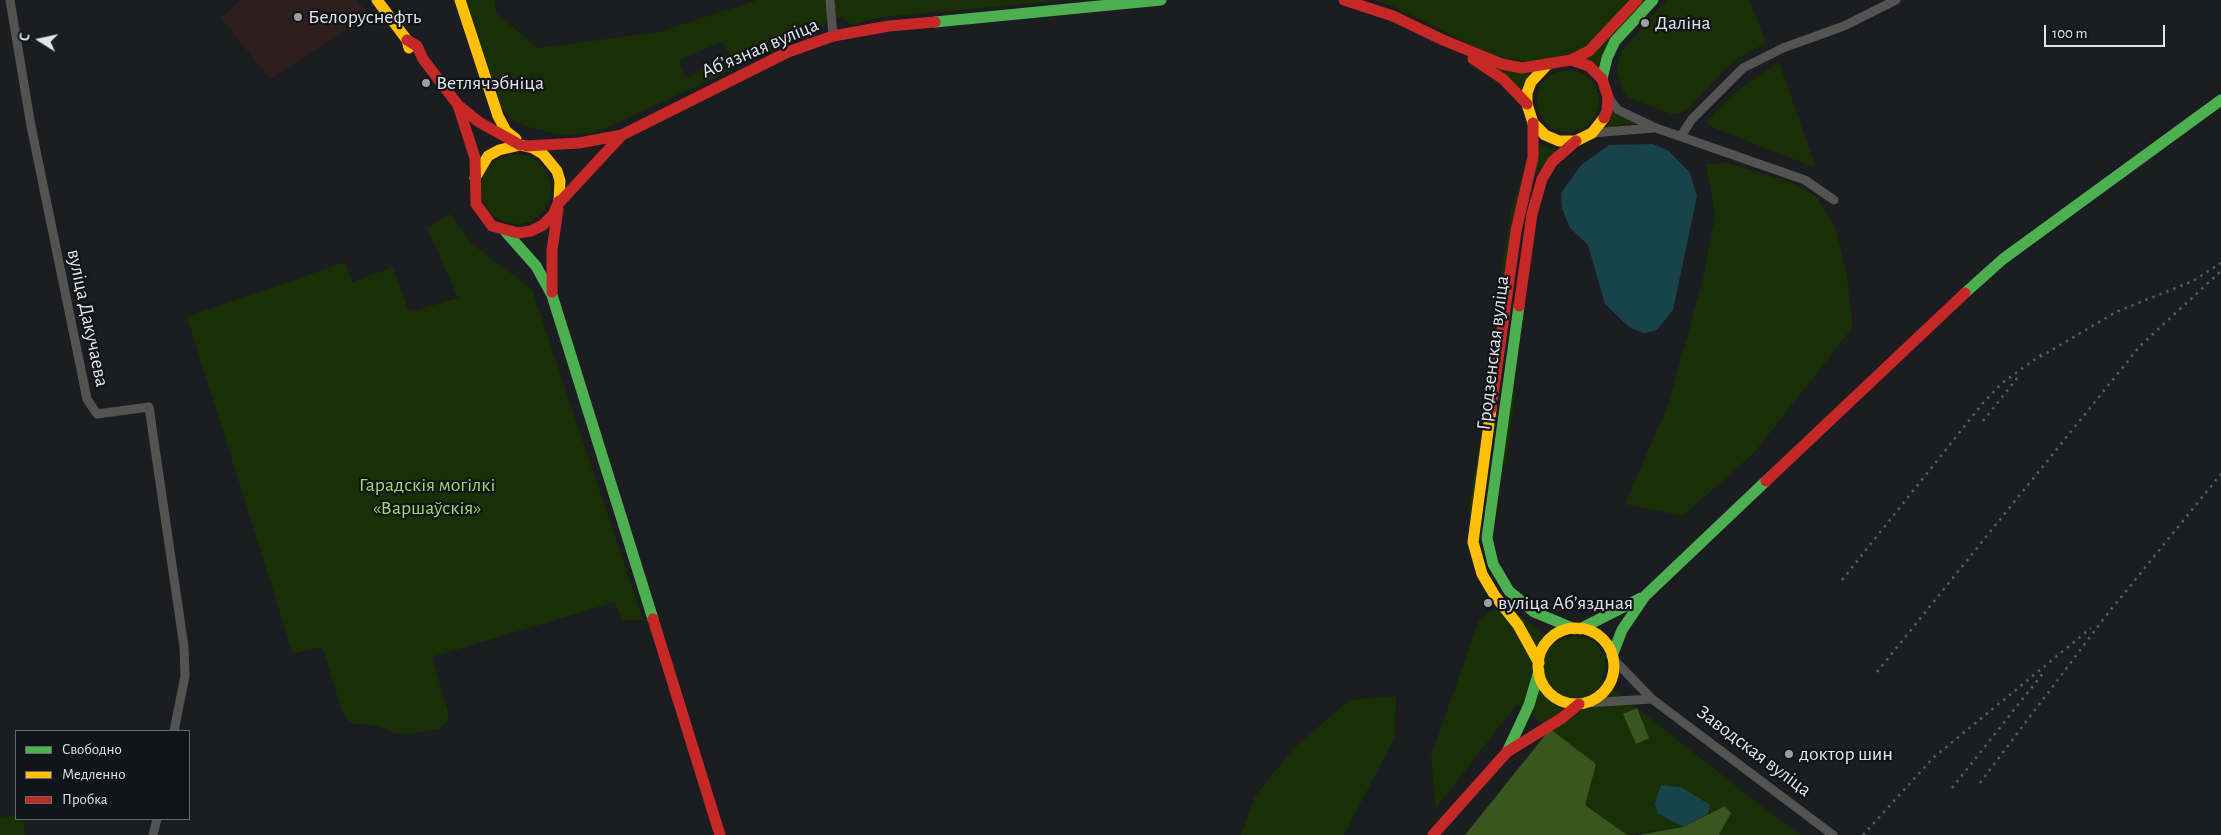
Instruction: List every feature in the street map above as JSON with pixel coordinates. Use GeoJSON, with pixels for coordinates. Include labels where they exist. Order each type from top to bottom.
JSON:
{"type":"FeatureCollection","features":[{"type":"Feature","properties":{"kind":"main road"},"geometry":{"type":"LineString","coordinates":[[377,0],[407,40],[410,51],[423,59],[458,105],[479,122],[523,146],[543,154],[557,171],[561,187],[552,250],[552,295]]}},
{"type":"Feature","properties":{"kind":"main road"},"geometry":{"type":"LineString","coordinates":[[460,0],[498,116],[506,131],[523,146]]}},
{"type":"Feature","properties":{"kind":"main road","name":"Абʼязная вуліца"},"geometry":{"type":"LineString","coordinates":[[523,146],[579,143],[622,135],[780,56],[833,36],[889,26],[1161,0]]}},
{"type":"Feature","properties":{"kind":"main road"},"geometry":{"type":"LineString","coordinates":[[1344,0],[1393,16],[1443,40],[1502,64],[1522,68],[1547,66],[1559,61],[1571,60],[1589,51],[1637,0]]}},
{"type":"Feature","properties":{"kind":"main road"},"geometry":{"type":"LineString","coordinates":[[1602,79],[1607,58],[1615,41],[1653,0]]}},
{"type":"Feature","properties":{"kind":"main road"},"geometry":{"type":"LineString","coordinates":[[1443,40],[1503,79],[1527,104],[1533,123],[1545,135],[1560,141],[1576,141],[1592,133],[1601,123],[1607,111],[1608,97],[1602,79],[1588,66],[1571,60]]}},
{"type":"Feature","properties":{"kind":"main road"},"geometry":{"type":"LineString","coordinates":[[1527,104],[1531,82],[1547,66]]}},
{"type":"Feature","properties":{"kind":"main road"},"geometry":{"type":"LineString","coordinates":[[479,122],[486,120],[490,113],[488,84]]}},
{"type":"Feature","properties":{"kind":"main road"},"geometry":{"type":"LineString","coordinates":[[1433,835],[1507,752],[1582,704],[1598,697],[1608,687],[1613,673],[1613,658],[1622,630],[1645,596],[1948,308],[2003,259],[2220,101]]}},
{"type":"Feature","properties":{"kind":"main road"},"geometry":{"type":"LineString","coordinates":[[458,105],[471,142],[476,204],[482,216],[492,226],[504,231],[518,233],[531,231],[543,225],[559,203]]}},
{"type":"Feature","properties":{"kind":"main road","name":"Гродзенская вуліца"},"geometry":{"type":"LineString","coordinates":[[1533,123],[1533,157],[1516,231],[1473,542],[1482,574],[1495,596],[1518,625],[1539,667]]}},
{"type":"Feature","properties":{"kind":"main road","name":"Абʼязная вуліца"},"geometry":{"type":"LineString","coordinates":[[559,203],[622,135]]}},
{"type":"Feature","properties":{"kind":"main road","name":"Гродзенская вуліца"},"geometry":{"type":"LineString","coordinates":[[1576,141],[1552,162],[1542,179],[1530,223],[1487,538],[1493,564],[1509,591],[1534,612],[1578,629]]}},
{"type":"Feature","properties":{"kind":"main road"},"geometry":{"type":"LineString","coordinates":[[475,178],[488,156],[498,150],[523,146]]}},
{"type":"Feature","properties":{"kind":"main road"},"geometry":{"type":"LineString","coordinates":[[504,231],[536,266],[552,295],[720,835]]}},
{"type":"Feature","properties":{"kind":"main road"},"geometry":{"type":"LineString","coordinates":[[1507,752],[1529,705],[1544,646],[1550,639],[1566,630],[1578,629],[1645,596]]}},
{"type":"Feature","properties":{"kind":"main road"},"geometry":{"type":"LineString","coordinates":[[1578,629],[1600,637],[1613,658]]}},
{"type":"Feature","properties":{"kind":"main road"},"geometry":{"type":"LineString","coordinates":[[1539,667],[1543,684],[1552,695],[1564,702],[1582,704]]}},
{"type":"Feature","properties":{"kind":"street","name":"вуліца Дакучаева"},"geometry":{"type":"LineString","coordinates":[[10,0],[31,126],[87,399],[97,414],[149,407],[184,647],[185,676],[174,730]]}},
{"type":"Feature","properties":{"kind":"street"},"geometry":{"type":"LineString","coordinates":[[830,0],[833,36]]}},
{"type":"Feature","properties":{"kind":"street"},"geometry":{"type":"LineString","coordinates":[[1681,136],[1692,119],[1743,68],[1783,48],[1844,26],[1896,0]]}},
{"type":"Feature","properties":{"kind":"street"},"geometry":{"type":"LineString","coordinates":[[1608,97],[1618,110],[1656,128],[1805,180],[1834,200]]}},
{"type":"Feature","properties":{"kind":"street"},"geometry":{"type":"LineString","coordinates":[[1592,133],[1656,128]]}},
{"type":"Feature","properties":{"kind":"street","name":"Заводская вуліца"},"geometry":{"type":"LineString","coordinates":[[1613,658],[1652,699],[1833,835]]}},
{"type":"Feature","properties":{"kind":"street"},"geometry":{"type":"LineString","coordinates":[[1582,704],[1652,699]]}},
{"type":"Feature","properties":{"kind":"street"},"geometry":{"type":"LineString","coordinates":[[153,835],[157,820]]}},
{"type":"Feature","properties":{"kind":"shaded area"},"geometry":{"type":"Polygon","coordinates":[[[240,0],[357,0],[369,16],[270,79],[221,18],[240,0]]]}},
{"type":"Feature","properties":{"kind":"green space"},"geometry":{"type":"Polygon","coordinates":[[[465,0],[494,0],[496,13],[538,48],[659,32],[757,0],[1068,0],[882,17],[852,25],[841,17],[824,24],[817,33],[792,41],[741,65],[731,59],[722,42],[679,60],[686,78],[712,65],[713,57],[718,55],[723,56],[730,71],[595,133],[558,134],[528,127],[513,120],[502,108],[465,0]]]}},
{"type":"Feature","properties":{"kind":"green space"},"geometry":{"type":"Polygon","coordinates":[[[1375,0],[1629,0],[1595,39],[1579,51],[1532,63],[1493,56],[1392,6],[1375,0]]]}},
{"type":"Feature","properties":{"kind":"green space"},"geometry":{"type":"Polygon","coordinates":[[[1643,0],[1646,0],[1604,51],[1598,70],[1583,59],[1643,0]]]}},
{"type":"Feature","properties":{"kind":"green space"},"geometry":{"type":"Polygon","coordinates":[[[1667,0],[1750,0],[1766,43],[1744,55],[1723,71],[1690,108],[1679,114],[1672,114],[1628,98],[1623,91],[1617,71],[1618,60],[1622,51],[1644,25],[1647,27],[1651,21],[1650,18],[1667,0]]]}},
{"type":"Feature","properties":{"kind":"green space"},"geometry":{"type":"Polygon","coordinates":[[[1779,62],[1816,168],[1708,124],[1708,120],[1740,88],[1779,62]]]}},
{"type":"Feature","properties":{"kind":"green space"},"geometry":{"type":"Polygon","coordinates":[[[1493,66],[1510,71],[1529,74],[1520,90],[1493,66]]]}},
{"type":"Feature","properties":{"kind":"green space"},"geometry":{"type":"Polygon","coordinates":[[[1568,70],[1580,72],[1590,79],[1597,89],[1599,101],[1597,113],[1590,123],[1580,130],[1568,132],[1556,130],[1546,123],[1539,113],[1537,101],[1539,89],[1546,79],[1556,72],[1568,70]]]}},
{"type":"Feature","properties":{"kind":"green space"},"geometry":{"type":"Polygon","coordinates":[[[1613,112],[1625,119],[1643,124],[1627,124],[1607,128],[1613,112]]]}},
{"type":"Feature","properties":{"kind":"green space"},"geometry":{"type":"Polygon","coordinates":[[[1537,143],[1557,151],[1543,164],[1537,174],[1535,173],[1537,143]]]}},
{"type":"Feature","properties":{"kind":"green space"},"geometry":{"type":"Polygon","coordinates":[[[523,154],[536,160],[545,169],[549,175],[551,189],[549,203],[541,214],[530,222],[509,224],[502,222],[491,214],[483,203],[481,182],[483,175],[491,164],[502,156],[523,154]]]}},
{"type":"Feature","properties":{"kind":"green space"},"geometry":{"type":"Polygon","coordinates":[[[1726,163],[1791,182],[1816,196],[1835,226],[1846,269],[1853,327],[1754,453],[1683,516],[1625,504],[1669,402],[1702,282],[1715,216],[1706,164],[1726,163]]]}},
{"type":"Feature","properties":{"kind":"green space"},"geometry":{"type":"Polygon","coordinates":[[[1522,176],[1471,515],[1468,512],[1481,436],[1500,280],[1511,211],[1522,176]]]}},
{"type":"Feature","properties":{"kind":"green space","name":"Гарадскія могілкі «Варшаўскія»"},"geometry":{"type":"Polygon","coordinates":[[[450,214],[472,244],[532,289],[643,620],[622,620],[615,602],[432,657],[449,715],[447,722],[439,729],[410,734],[395,733],[373,725],[353,724],[345,718],[322,647],[293,654],[187,317],[345,262],[352,282],[393,267],[409,312],[458,298],[427,228],[450,214]]]}},
{"type":"Feature","properties":{"kind":"green space"},"geometry":{"type":"Polygon","coordinates":[[[1516,389],[1505,470],[1503,455],[1513,391],[1516,389]]]}},
{"type":"Feature","properties":{"kind":"green space"},"geometry":{"type":"Polygon","coordinates":[[[1499,608],[1512,609],[1556,644],[1565,638],[1578,636],[1595,642],[1605,657],[1606,669],[1602,680],[1760,805],[1801,835],[1719,835],[1731,813],[1725,806],[1708,814],[1710,805],[1661,785],[1655,803],[1657,813],[1683,827],[1627,835],[1585,805],[1550,729],[1517,704],[1436,808],[1431,756],[1478,622],[1486,614],[1499,608]]]}},
{"type":"Feature","properties":{"kind":"green space"},"geometry":{"type":"Polygon","coordinates":[[[1396,696],[1395,737],[1344,835],[1241,835],[1255,796],[1293,749],[1349,700],[1396,696]]]}},
{"type":"Feature","properties":{"kind":"green space"},"geometry":{"type":"Polygon","coordinates":[[[1637,708],[1649,738],[1636,744],[1623,714],[1637,708]]]}},
{"type":"Feature","properties":{"kind":"green space"},"geometry":{"type":"Polygon","coordinates":[[[1550,729],[1596,764],[1585,805],[1627,835],[1465,835],[1550,729]]]}},
{"type":"Feature","properties":{"kind":"green space"},"geometry":{"type":"Polygon","coordinates":[[[1725,806],[1731,813],[1719,835],[1638,835],[1683,827],[1725,806]]]}},
{"type":"Feature","properties":{"kind":"green space"},"geometry":{"type":"Polygon","coordinates":[[[15,815],[15,820],[23,820],[25,835],[0,835],[0,817],[15,815]]]}},
{"type":"Feature","properties":{"kind":"water"},"geometry":{"type":"Polygon","coordinates":[[[1653,144],[1669,151],[1690,173],[1697,196],[1673,310],[1657,330],[1644,333],[1630,328],[1605,304],[1588,245],[1570,228],[1562,208],[1561,193],[1581,165],[1609,145],[1653,144]]]}},
{"type":"Feature","properties":{"kind":"water"},"geometry":{"type":"Polygon","coordinates":[[[1661,785],[1681,787],[1710,805],[1708,814],[1683,827],[1657,813],[1655,803],[1661,785]]]}},
{"type":"Feature","properties":{"kind":"railway"},"geometry":{"type":"LineString","coordinates":[[2040,357],[2116,312],[2193,281],[2221,263]]}},
{"type":"Feature","properties":{"kind":"railway"},"geometry":{"type":"LineString","coordinates":[[1877,672],[2140,346],[2221,271]]}},
{"type":"Feature","properties":{"kind":"railway"},"geometry":{"type":"LineString","coordinates":[[1842,580],[1983,403],[2002,383],[2045,352]]}},
{"type":"Feature","properties":{"kind":"railway"},"geometry":{"type":"LineString","coordinates":[[1983,421],[2018,377]]}},
{"type":"Feature","properties":{"kind":"railway"},"geometry":{"type":"LineString","coordinates":[[1980,783],[2105,617],[2221,474]]}},
{"type":"Feature","properties":{"kind":"railway"},"geometry":{"type":"LineString","coordinates":[[1863,835],[1933,758],[2091,628]]}},
{"type":"Feature","properties":{"kind":"railway"},"geometry":{"type":"LineString","coordinates":[[1952,788],[2044,672]]}},
{"type":"Feature","properties":{"kind":"traffic: fast"},"geometry":{"type":"LineString","coordinates":[[935,22],[1161,0]]}},
{"type":"Feature","properties":{"kind":"traffic: fast"},"geometry":{"type":"LineString","coordinates":[[1602,79],[1607,58],[1615,41],[1653,0]]}},
{"type":"Feature","properties":{"kind":"traffic: fast"},"geometry":{"type":"LineString","coordinates":[[1965,293],[2003,259],[2221,100]]}},
{"type":"Feature","properties":{"kind":"traffic: fast"},"geometry":{"type":"LineString","coordinates":[[505,231],[536,266],[552,295],[653,619]]}},
{"type":"Feature","properties":{"kind":"traffic: fast"},"geometry":{"type":"LineString","coordinates":[[1519,306],[1487,538],[1493,564],[1509,591],[1534,612],[1575,629]]}},
{"type":"Feature","properties":{"kind":"traffic: fast"},"geometry":{"type":"LineString","coordinates":[[1612,656],[1622,630],[1645,596],[1766,481]]}},
{"type":"Feature","properties":{"kind":"traffic: fast"},"geometry":{"type":"LineString","coordinates":[[1580,629],[1641,598]]}},
{"type":"Feature","properties":{"kind":"traffic: fast"},"geometry":{"type":"LineString","coordinates":[[1507,752],[1529,705],[1539,671]]}},
{"type":"Feature","properties":{"kind":"traffic: slow"},"geometry":{"type":"LineString","coordinates":[[377,0],[407,40],[409,48]]}},
{"type":"Feature","properties":{"kind":"traffic: slow"},"geometry":{"type":"LineString","coordinates":[[460,0],[498,116],[506,131],[516,139]]}},
{"type":"Feature","properties":{"kind":"traffic: slow"},"geometry":{"type":"LineString","coordinates":[[1547,65],[1531,82],[1527,93],[1527,104],[1533,123],[1545,135],[1559,141],[1576,141],[1592,133],[1604,118]]}},
{"type":"Feature","properties":{"kind":"traffic: slow"},"geometry":{"type":"LineString","coordinates":[[475,178],[488,156],[499,150],[520,145],[533,148],[543,154],[557,171],[560,181],[559,201]]}},
{"type":"Feature","properties":{"kind":"traffic: slow"},"geometry":{"type":"LineString","coordinates":[[1491,409],[1473,542],[1482,574],[1495,596],[1518,625],[1539,663]]}},
{"type":"Feature","properties":{"kind":"traffic: slow"},"geometry":{"type":"LineString","coordinates":[[1576,628],[1590,631],[1603,639],[1611,652],[1614,666],[1611,680],[1603,693],[1590,701],[1576,704],[1562,701],[1549,693],[1541,680],[1538,666],[1541,652],[1549,639],[1562,631],[1576,628]]}},
{"type":"Feature","properties":{"kind":"traffic: jam"},"geometry":{"type":"LineString","coordinates":[[1344,0],[1393,16],[1443,40],[1502,64],[1522,68],[1571,60],[1589,66],[1602,79],[1608,97],[1607,111],[1604,118]]}},
{"type":"Feature","properties":{"kind":"traffic: jam"},"geometry":{"type":"LineString","coordinates":[[1571,60],[1589,51],[1637,0]]}},
{"type":"Feature","properties":{"kind":"traffic: jam"},"geometry":{"type":"LineString","coordinates":[[526,146],[579,143],[622,135],[788,52],[833,36],[889,26],[935,22]]}},
{"type":"Feature","properties":{"kind":"traffic: jam"},"geometry":{"type":"LineString","coordinates":[[407,40],[417,46],[423,59],[458,105],[479,122],[520,145]]}},
{"type":"Feature","properties":{"kind":"traffic: jam"},"geometry":{"type":"LineString","coordinates":[[1473,59],[1503,79],[1527,104]]}},
{"type":"Feature","properties":{"kind":"traffic: jam"},"geometry":{"type":"LineString","coordinates":[[458,105],[475,158],[476,204],[492,226],[518,233],[531,231],[543,225],[553,215],[559,201]]}},
{"type":"Feature","properties":{"kind":"traffic: jam"},"geometry":{"type":"LineString","coordinates":[[1491,409],[1516,231],[1533,157],[1533,123]]}},
{"type":"Feature","properties":{"kind":"traffic: jam"},"geometry":{"type":"LineString","coordinates":[[559,203],[622,135]]}},
{"type":"Feature","properties":{"kind":"traffic: jam"},"geometry":{"type":"LineString","coordinates":[[1519,306],[1532,214],[1542,179],[1552,162],[1576,141]]}},
{"type":"Feature","properties":{"kind":"traffic: jam"},"geometry":{"type":"LineString","coordinates":[[552,292],[552,250],[558,209]]}},
{"type":"Feature","properties":{"kind":"traffic: jam"},"geometry":{"type":"LineString","coordinates":[[1766,481],[1965,293]]}},
{"type":"Feature","properties":{"kind":"traffic: jam"},"geometry":{"type":"LineString","coordinates":[[653,619],[720,835]]}},
{"type":"Feature","properties":{"kind":"traffic: jam"},"geometry":{"type":"LineString","coordinates":[[1433,835],[1507,752],[1562,718],[1579,704]]}},
{"type":"Feature","properties":{"kind":"place","name":"Белоруснефть"},"geometry":{"type":"Point","coordinates":[298,17]}},
{"type":"Feature","properties":{"kind":"place","name":"Даліна"},"geometry":{"type":"Point","coordinates":[1645,23]}},
{"type":"Feature","properties":{"kind":"place","name":"Ветлячэбніца"},"geometry":{"type":"Point","coordinates":[426,83]}},
{"type":"Feature","properties":{"kind":"place","name":"вуліца Абʼяздная"},"geometry":{"type":"Point","coordinates":[1488,603]}},
{"type":"Feature","properties":{"kind":"place","name":"доктор шин"},"geometry":{"type":"Point","coordinates":[1789,754]}}]}
